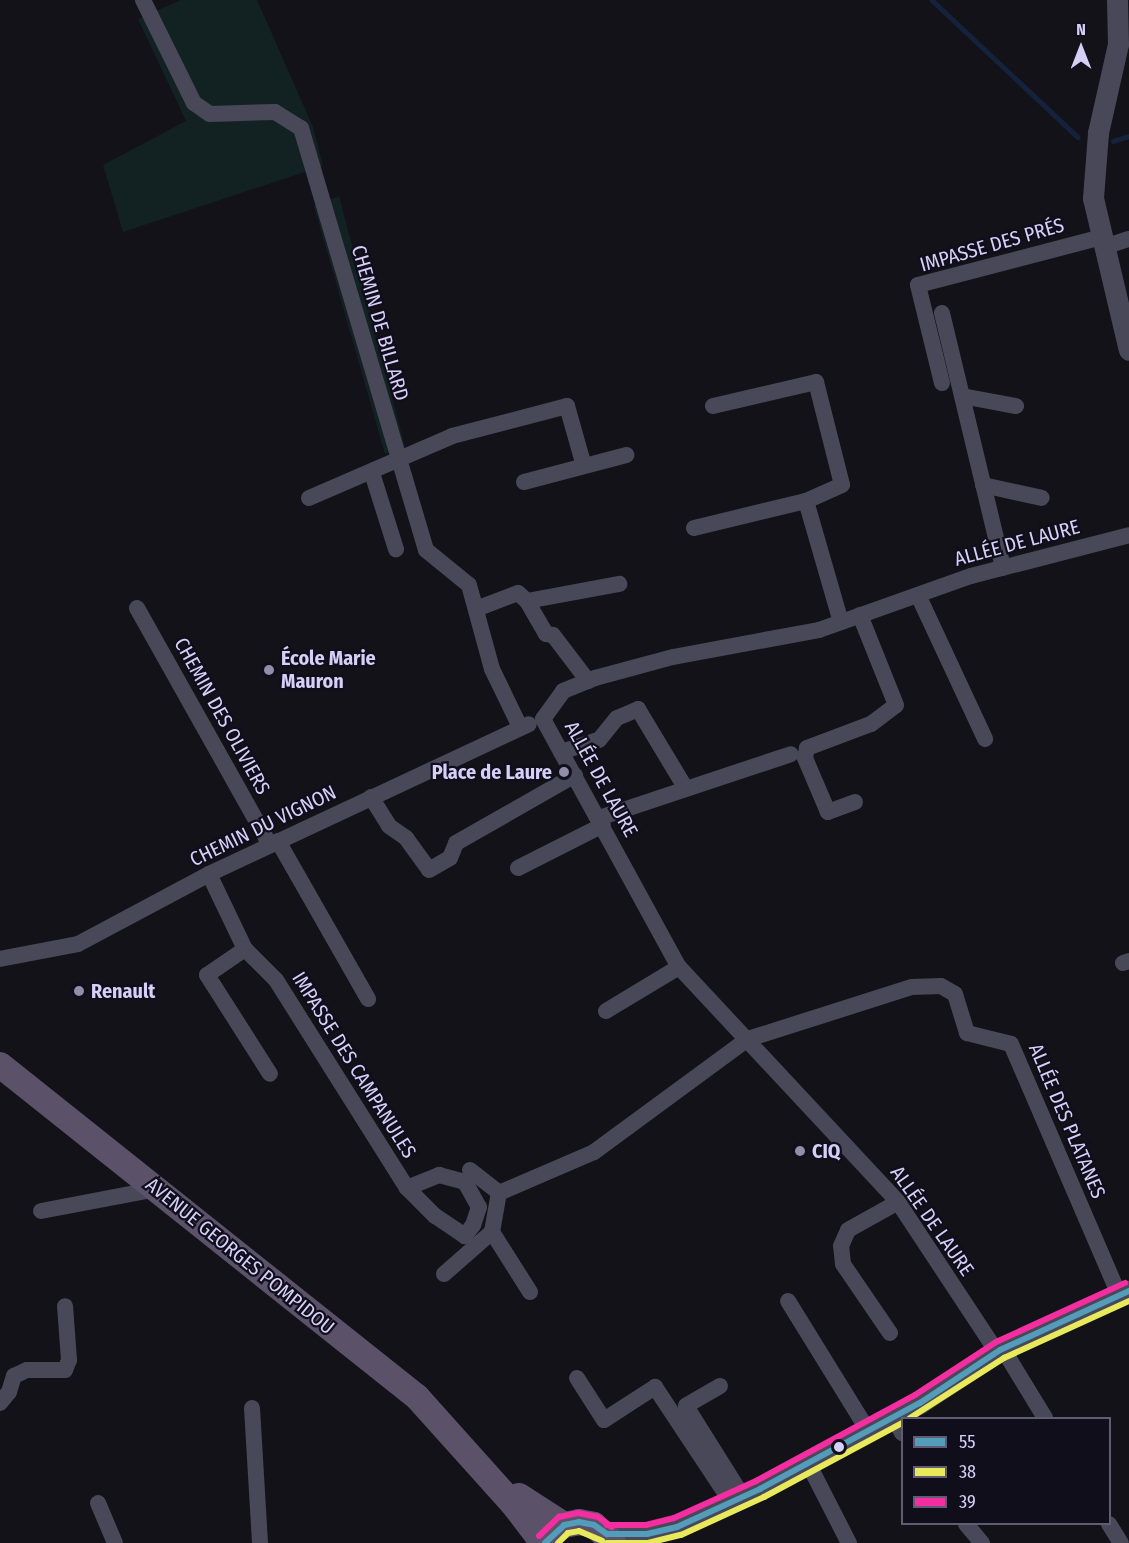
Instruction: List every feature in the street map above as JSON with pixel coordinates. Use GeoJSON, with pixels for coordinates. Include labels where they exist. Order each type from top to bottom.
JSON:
{"type":"FeatureCollection","features":[{"type":"Feature","properties":{"kind":"main road","name":"AVENUE GEORGES POMPIDOU"},"geometry":{"type":"LineString","coordinates":[[0,1065],[417,1397],[472,1457],[544,1543]]}},
{"type":"Feature","properties":{"kind":"main road","name":"AVENUE GEORGES POMPIDOU"},"geometry":{"type":"LineString","coordinates":[[472,1457],[536,1510],[564,1525]]}},
{"type":"Feature","properties":{"kind":"main road"},"geometry":{"type":"LineString","coordinates":[[544,1543],[564,1525],[594,1525],[610,1538]]}},
{"type":"Feature","properties":{"kind":"street","name":"CHEMIN DE BILLARD"},"geometry":{"type":"LineString","coordinates":[[143,0],[194,103],[210,114],[275,112],[300,128],[426,550],[469,585],[492,669],[520,727]]}},
{"type":"Feature","properties":{"kind":"street"},"geometry":{"type":"LineString","coordinates":[[1117,0],[1123,43],[1098,133],[1093,198],[1129,350]]}},
{"type":"Feature","properties":{"kind":"street"},"geometry":{"type":"LineString","coordinates":[[1103,242],[1129,239]]}},
{"type":"Feature","properties":{"kind":"street","name":"IMPASSE DES PRÉS"},"geometry":{"type":"LineString","coordinates":[[942,383],[918,285],[1103,242]]}},
{"type":"Feature","properties":{"kind":"street"},"geometry":{"type":"LineString","coordinates":[[942,313],[1003,568]]}},
{"type":"Feature","properties":{"kind":"street"},"geometry":{"type":"LineString","coordinates":[[694,528],[806,501],[842,485],[816,382],[713,406]]}},
{"type":"Feature","properties":{"kind":"street"},"geometry":{"type":"LineString","coordinates":[[962,396],[1017,406]]}},
{"type":"Feature","properties":{"kind":"street"},"geometry":{"type":"LineString","coordinates":[[309,498],[398,462],[452,436],[567,406],[584,466]]}},
{"type":"Feature","properties":{"kind":"street"},"geometry":{"type":"LineString","coordinates":[[524,482],[627,455]]}},
{"type":"Feature","properties":{"kind":"street"},"geometry":{"type":"LineString","coordinates":[[372,473],[396,549]]}},
{"type":"Feature","properties":{"kind":"street"},"geometry":{"type":"LineString","coordinates":[[983,485],[1042,498]]}},
{"type":"Feature","properties":{"kind":"street"},"geometry":{"type":"LineString","coordinates":[[806,501],[842,622]]}},
{"type":"Feature","properties":{"kind":"street","name":"ALLÉE DE LAURE"},"geometry":{"type":"LineString","coordinates":[[1044,1417],[1006,1354],[986,1336],[898,1202],[679,967],[543,719],[563,691],[588,681],[673,657],[819,630],[1003,568],[1129,535]]}},
{"type":"Feature","properties":{"kind":"street"},"geometry":{"type":"LineString","coordinates":[[527,601],[619,584]]}},
{"type":"Feature","properties":{"kind":"street"},"geometry":{"type":"LineString","coordinates":[[476,609],[508,594],[518,593],[527,601],[546,634],[553,635],[588,681]]}},
{"type":"Feature","properties":{"kind":"street"},"geometry":{"type":"LineString","coordinates":[[918,595],[985,739]]}},
{"type":"Feature","properties":{"kind":"street","name":"CHEMIN DES OLIVIERS"},"geometry":{"type":"LineString","coordinates":[[137,608],[368,999]]}},
{"type":"Feature","properties":{"kind":"street"},"geometry":{"type":"LineString","coordinates":[[855,802],[828,812],[805,758],[807,748],[871,724],[896,705],[860,615]]}},
{"type":"Feature","properties":{"kind":"street"},"geometry":{"type":"LineString","coordinates":[[561,752],[599,740],[617,718],[639,709],[686,789]]}},
{"type":"Feature","properties":{"kind":"street","name":"CHEMIN DU VIGNON"},"geometry":{"type":"LineString","coordinates":[[0,959],[78,944],[209,874],[520,727],[543,719]]}},
{"type":"Feature","properties":{"kind":"street"},"geometry":{"type":"LineString","coordinates":[[518,868],[601,822],[686,789],[791,754]]}},
{"type":"Feature","properties":{"kind":"street"},"geometry":{"type":"LineString","coordinates":[[371,797],[389,826],[406,838],[429,870],[450,858],[456,843],[575,775]]}},
{"type":"Feature","properties":{"kind":"street","name":"IMPASSE DES CAMPANULES"},"geometry":{"type":"LineString","coordinates":[[209,874],[245,949],[276,980],[407,1188]]}},
{"type":"Feature","properties":{"kind":"street"},"geometry":{"type":"LineString","coordinates":[[245,949],[207,975],[270,1074]]}},
{"type":"Feature","properties":{"kind":"street"},"geometry":{"type":"LineString","coordinates":[[606,1011],[679,967]]}},
{"type":"Feature","properties":{"kind":"street","name":"ALLÉE DES PLATANES"},"geometry":{"type":"LineString","coordinates":[[748,1039],[912,987],[941,986],[955,994],[967,1033],[1011,1044],[1124,1293]]}},
{"type":"Feature","properties":{"kind":"street"},"geometry":{"type":"LineString","coordinates":[[499,1192],[594,1152],[748,1039]]}},
{"type":"Feature","properties":{"kind":"street"},"geometry":{"type":"LineString","coordinates":[[470,1170],[499,1192]]}},
{"type":"Feature","properties":{"kind":"street"},"geometry":{"type":"LineString","coordinates":[[41,1211],[156,1189]]}},
{"type":"Feature","properties":{"kind":"street"},"geometry":{"type":"LineString","coordinates":[[444,1274],[492,1232],[499,1192]]}},
{"type":"Feature","properties":{"kind":"street"},"geometry":{"type":"LineString","coordinates":[[890,1333],[843,1264],[841,1246],[848,1230],[898,1202]]}},
{"type":"Feature","properties":{"kind":"street"},"geometry":{"type":"LineString","coordinates":[[492,1232],[530,1292]]}},
{"type":"Feature","properties":{"kind":"street"},"geometry":{"type":"LineString","coordinates":[[909,1417],[1000,1350],[1124,1293]]}},
{"type":"Feature","properties":{"kind":"street"},"geometry":{"type":"LineString","coordinates":[[788,1301],[869,1432]]}},
{"type":"Feature","properties":{"kind":"street"},"geometry":{"type":"LineString","coordinates":[[0,1403],[9,1392],[14,1376],[27,1370],[65,1370],[69,1360],[65,1306]]}},
{"type":"Feature","properties":{"kind":"street"},"geometry":{"type":"LineString","coordinates":[[577,1378],[604,1420],[655,1387],[737,1499]]}},
{"type":"Feature","properties":{"kind":"street"},"geometry":{"type":"LineString","coordinates":[[720,1386],[686,1406],[737,1499]]}},
{"type":"Feature","properties":{"kind":"street"},"geometry":{"type":"LineString","coordinates":[[252,1408],[260,1543]]}},
{"type":"Feature","properties":{"kind":"street"},"geometry":{"type":"LineString","coordinates":[[653,1543],[677,1527],[809,1465],[869,1432],[898,1425]]}},
{"type":"Feature","properties":{"kind":"street"},"geometry":{"type":"LineString","coordinates":[[809,1465],[845,1541]]}},
{"type":"Feature","properties":{"kind":"street"},"geometry":{"type":"LineString","coordinates":[[98,1503],[116,1543]]}},
{"type":"Feature","properties":{"kind":"street"},"geometry":{"type":"LineString","coordinates":[[967,1525],[982,1543]]}},
{"type":"Feature","properties":{"kind":"street"},"geometry":{"type":"LineString","coordinates":[[1110,1525],[1121,1543]]}},
{"type":"Feature","properties":{"kind":"street"},"geometry":{"type":"LineString","coordinates":[[610,1538],[647,1534],[677,1527]]}},
{"type":"Feature","properties":{"kind":"shaded area"},"geometry":{"type":"Polygon","coordinates":[[[181,0],[257,0],[313,127],[323,166],[123,232],[103,165],[186,121],[138,19],[181,0]]]}},
{"type":"Feature","properties":{"kind":"shaded area"},"geometry":{"type":"Polygon","coordinates":[[[339,196],[405,447],[385,454],[314,206],[339,196]]]}},
{"type":"Feature","properties":{"kind":"waterway"},"geometry":{"type":"LineString","coordinates":[[932,0],[1078,137]]}},
{"type":"Feature","properties":{"kind":"waterway"},"geometry":{"type":"LineString","coordinates":[[1113,141],[1129,136]]}},
{"type":"Feature","properties":{"kind":"transit line","name":"39"},"geometry":{"type":"LineString","coordinates":[[607,1525],[646,1525],[674,1518],[756,1481],[915,1395],[996,1342],[1125,1283]]}},
{"type":"Feature","properties":{"kind":"transit line","name":"55"},"geometry":{"type":"LineString","coordinates":[[607,1534],[647,1534],[677,1527],[760,1489],[920,1403],[1000,1350],[1129,1291]]}},
{"type":"Feature","properties":{"kind":"transit line","name":"38"},"geometry":{"type":"LineString","coordinates":[[912,1417],[1004,1358],[1129,1301]]}},
{"type":"Feature","properties":{"kind":"transit line","name":"38"},"geometry":{"type":"LineString","coordinates":[[607,1543],[648,1543],[681,1535],[764,1497],[901,1424]]}},
{"type":"Feature","properties":{"kind":"transit line","name":"39"},"geometry":{"type":"LineString","coordinates":[[539,1536],[559,1517],[578,1513],[598,1517],[612,1527]]}},
{"type":"Feature","properties":{"kind":"transit line","name":"55"},"geometry":{"type":"LineString","coordinates":[[545,1543],[564,1525],[579,1522],[594,1525],[607,1534]]}},
{"type":"Feature","properties":{"kind":"transit line","name":"38"},"geometry":{"type":"LineString","coordinates":[[558,1543],[568,1533],[579,1531],[602,1541]]}},
{"type":"Feature","properties":{"kind":"place","name":"École Marie Mauron"},"geometry":{"type":"Point","coordinates":[269,670]}},
{"type":"Feature","properties":{"kind":"place","name":"Place de Laure"},"geometry":{"type":"Point","coordinates":[564,772]}},
{"type":"Feature","properties":{"kind":"place","name":"Renault"},"geometry":{"type":"Point","coordinates":[79,991]}},
{"type":"Feature","properties":{"kind":"place","name":"CIQ"},"geometry":{"type":"Point","coordinates":[800,1151]}}]}
